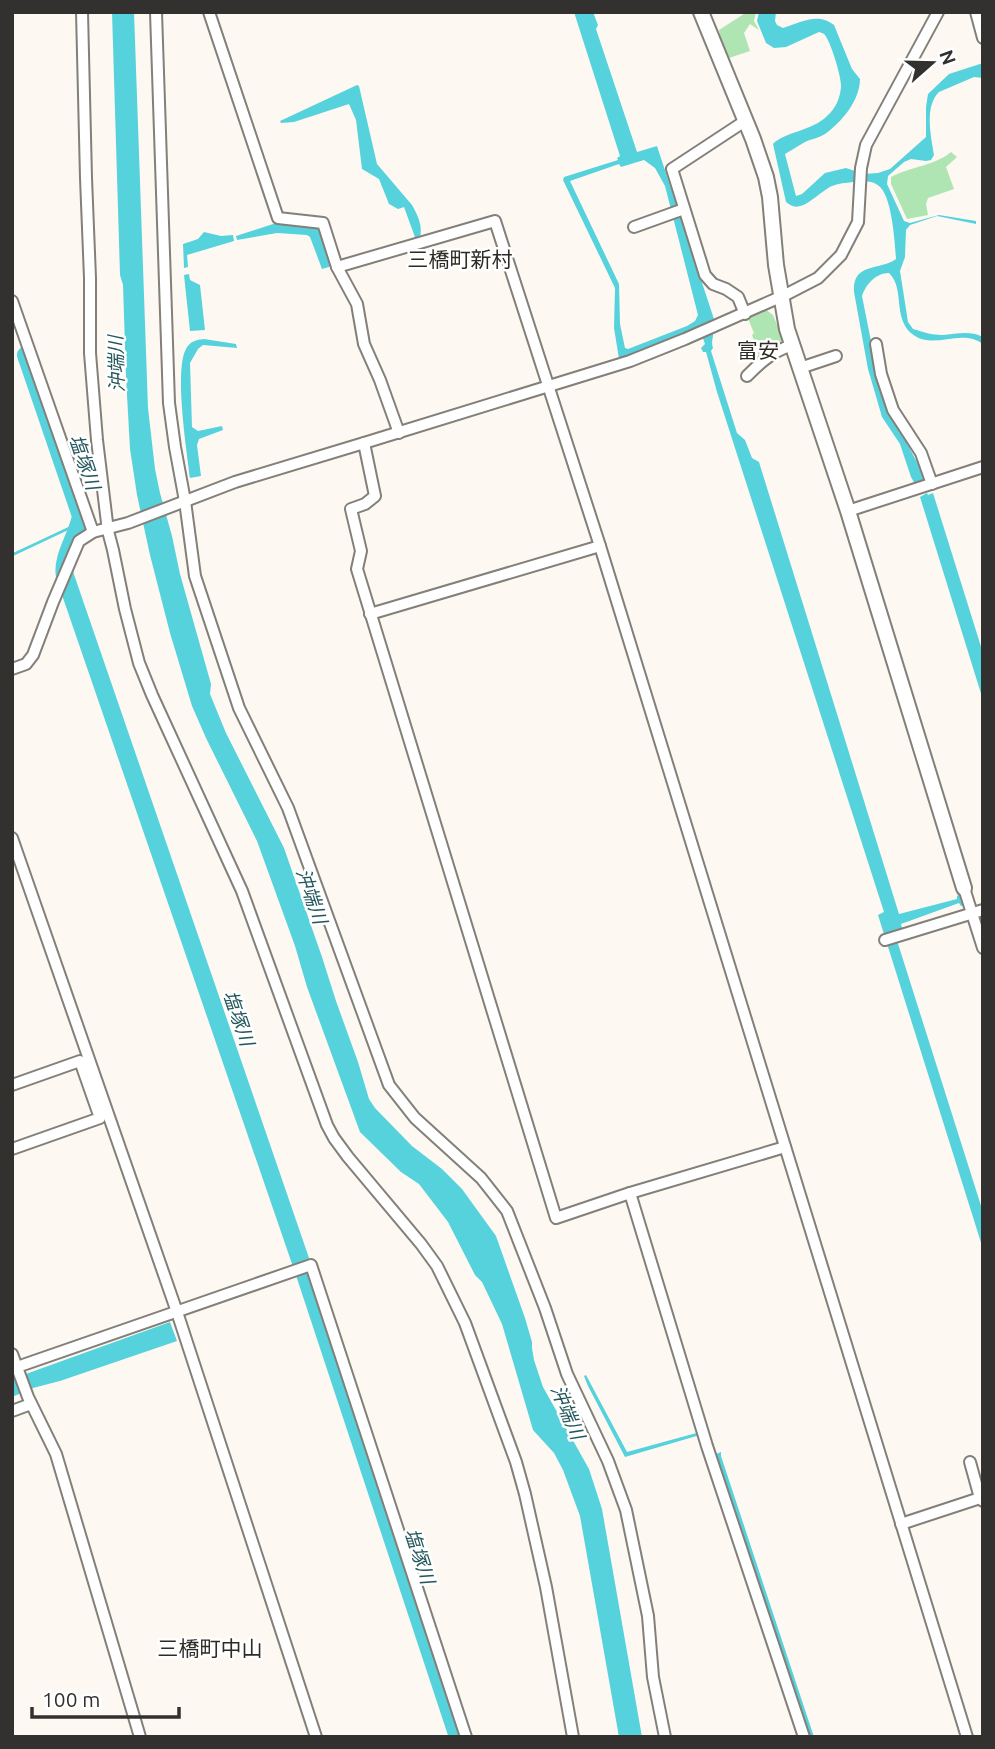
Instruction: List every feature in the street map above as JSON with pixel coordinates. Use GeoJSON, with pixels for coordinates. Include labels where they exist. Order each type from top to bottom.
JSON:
{"type":"FeatureCollection","features":[{"type":"Feature","properties":{"kind":"street"},"geometry":{"type":"LineString","coordinates":[[82,12],[90,353],[97,440],[107,528],[139,663],[242,891],[327,1125],[348,1157],[437,1266],[465,1323],[516,1462],[525,1494],[546,1587],[573,1737]]}},
{"type":"Feature","properties":{"kind":"street"},"geometry":{"type":"LineString","coordinates":[[156,12],[169,403],[180,503],[195,576],[239,708],[288,808],[389,1085],[415,1118],[481,1178],[507,1211],[545,1308],[566,1374],[608,1461],[626,1510],[648,1616],[653,1677],[665,1737]]}},
{"type":"Feature","properties":{"kind":"street"},"geometry":{"type":"LineString","coordinates":[[209,12],[278,218],[323,223],[337,267],[357,304],[364,344],[399,433]]}},
{"type":"Feature","properties":{"kind":"street"},"geometry":{"type":"LineString","coordinates":[[701,12],[766,177],[780,298],[787,329],[848,511],[964,888],[975,910],[983,948]]}},
{"type":"Feature","properties":{"kind":"street"},"geometry":{"type":"LineString","coordinates":[[12,669],[26,664],[33,655],[79,541],[93,532],[128,523],[235,482],[630,361],[745,314],[818,278],[841,255],[858,222],[859,186],[866,145],[938,12]]}},
{"type":"Feature","properties":{"kind":"street"},"geometry":{"type":"LineString","coordinates":[[976,12],[983,38]]}},
{"type":"Feature","properties":{"kind":"street"},"geometry":{"type":"LineString","coordinates":[[745,121],[672,169],[705,275],[713,284],[738,296],[745,314]]}},
{"type":"Feature","properties":{"kind":"street"},"geometry":{"type":"LineString","coordinates":[[634,227],[684,209]]}},
{"type":"Feature","properties":{"kind":"street"},"geometry":{"type":"LineString","coordinates":[[337,267],[495,220],[600,546],[967,1737]]}},
{"type":"Feature","properties":{"kind":"street"},"geometry":{"type":"LineString","coordinates":[[699,257],[712,252]]}},
{"type":"Feature","properties":{"kind":"street"},"geometry":{"type":"LineString","coordinates":[[12,301],[15,316],[93,532]]}},
{"type":"Feature","properties":{"kind":"street"},"geometry":{"type":"LineString","coordinates":[[876,344],[881,374],[893,410],[921,453],[930,484]]}},
{"type":"Feature","properties":{"kind":"street"},"geometry":{"type":"LineString","coordinates":[[747,376],[776,351],[792,345]]}},
{"type":"Feature","properties":{"kind":"street"},"geometry":{"type":"LineString","coordinates":[[800,368],[836,356]]}},
{"type":"Feature","properties":{"kind":"street"},"geometry":{"type":"LineString","coordinates":[[365,443],[374,496],[365,505],[351,509],[361,551],[357,569],[556,1217],[785,1147]]}},
{"type":"Feature","properties":{"kind":"street"},"geometry":{"type":"LineString","coordinates":[[848,511],[983,467]]}},
{"type":"Feature","properties":{"kind":"street"},"geometry":{"type":"LineString","coordinates":[[370,614],[600,546]]}},
{"type":"Feature","properties":{"kind":"street"},"geometry":{"type":"LineString","coordinates":[[12,838],[177,1311],[316,1737]]}},
{"type":"Feature","properties":{"kind":"street"},"geometry":{"type":"LineString","coordinates":[[885,940],[975,910]]}},
{"type":"Feature","properties":{"kind":"street"},"geometry":{"type":"LineString","coordinates":[[12,1085],[80,1061],[100,1118],[12,1149]]}},
{"type":"Feature","properties":{"kind":"street"},"geometry":{"type":"LineString","coordinates":[[631,1193],[707,1446],[804,1737]]}},
{"type":"Feature","properties":{"kind":"street"},"geometry":{"type":"LineString","coordinates":[[18,1371],[177,1311],[311,1265],[466,1737]]}},
{"type":"Feature","properties":{"kind":"street"},"geometry":{"type":"LineString","coordinates":[[12,1354],[29,1401],[56,1454],[140,1737]]}},
{"type":"Feature","properties":{"kind":"street"},"geometry":{"type":"LineString","coordinates":[[12,1411],[29,1401]]}},
{"type":"Feature","properties":{"kind":"street"},"geometry":{"type":"LineString","coordinates":[[901,1524],[982,1500],[970,1462]]}},
{"type":"Feature","properties":{"kind":"green space"},"geometry":{"type":"Polygon","coordinates":[[[747,12],[756,12],[754,21],[759,30],[750,24],[744,33],[750,51],[729,58],[719,30],[747,12]]]}},
{"type":"Feature","properties":{"kind":"green space"},"geometry":{"type":"Polygon","coordinates":[[[951,152],[957,157],[946,167],[954,189],[928,198],[928,215],[907,219],[891,184],[891,177],[951,152]]]}},
{"type":"Feature","properties":{"kind":"green space"},"geometry":{"type":"Polygon","coordinates":[[[765,309],[773,315],[786,346],[760,359],[749,316],[765,309]]]}},
{"type":"Feature","properties":{"kind":"water","name":"沖端川"},"geometry":{"type":"Polygon","coordinates":[[[112,12],[134,12],[148,408],[155,469],[180,574],[211,684],[210,694],[226,733],[284,848],[369,1099],[412,1146],[442,1169],[462,1189],[496,1236],[525,1318],[543,1387],[589,1469],[602,1509],[642,1737],[619,1737],[580,1516],[554,1453],[533,1430],[502,1324],[448,1222],[419,1184],[401,1172],[360,1132],[257,841],[192,706],[150,555],[130,449],[123,285],[120,275],[112,12]]]}},
{"type":"Feature","properties":{"kind":"water"},"geometry":{"type":"Polygon","coordinates":[[[574,12],[593,12],[598,25],[596,29],[637,152],[657,146],[714,319],[711,325],[711,351],[737,433],[745,440],[752,458],[759,462],[899,914],[957,899],[960,894],[964,905],[959,903],[901,924],[902,928],[894,931],[983,1212],[983,1249],[878,915],[884,912],[706,352],[701,348],[705,344],[701,333],[619,359],[614,328],[615,288],[563,180],[564,177],[618,160],[620,156],[574,12]],[[644,160],[621,167],[619,164],[570,181],[619,284],[620,324],[625,348],[628,349],[687,326],[695,321],[698,315],[665,186],[655,168],[644,160]]]}},
{"type":"Feature","properties":{"kind":"water"},"geometry":{"type":"Polygon","coordinates":[[[759,12],[776,12],[775,21],[783,28],[803,21],[828,21],[834,25],[852,69],[860,79],[857,95],[838,123],[823,135],[785,154],[796,196],[802,194],[825,173],[846,168],[864,174],[890,169],[926,137],[928,94],[949,74],[983,63],[983,78],[974,77],[939,92],[934,98],[930,114],[934,155],[931,160],[911,159],[904,162],[888,176],[887,184],[904,221],[910,223],[939,215],[976,221],[976,224],[937,216],[910,225],[906,230],[905,257],[900,271],[908,322],[913,329],[938,335],[973,334],[983,337],[983,344],[966,338],[931,340],[915,336],[903,322],[897,287],[889,273],[872,280],[862,296],[875,361],[890,412],[918,464],[924,481],[915,484],[900,444],[882,417],[868,369],[854,292],[857,276],[862,272],[896,259],[887,199],[879,186],[863,181],[832,186],[800,206],[786,202],[773,144],[827,116],[837,103],[841,82],[824,34],[819,32],[786,47],[774,48],[766,43],[757,21],[759,12]]]}},
{"type":"Feature","properties":{"kind":"water"},"geometry":{"type":"Polygon","coordinates":[[[357,85],[377,164],[412,205],[418,217],[421,234],[416,240],[404,207],[398,209],[389,204],[379,179],[362,169],[356,120],[349,104],[294,122],[280,121],[357,85]]]}},
{"type":"Feature","properties":{"kind":"water"},"geometry":{"type":"Polygon","coordinates":[[[273,224],[318,225],[332,266],[322,269],[307,235],[277,233],[237,240],[236,236],[273,224]]]}},
{"type":"Feature","properties":{"kind":"water"},"geometry":{"type":"Polygon","coordinates":[[[204,232],[221,236],[233,235],[234,241],[187,255],[188,267],[184,268],[183,244],[198,239],[204,232]]]}},
{"type":"Feature","properties":{"kind":"water"},"geometry":{"type":"Polygon","coordinates":[[[189,274],[190,280],[200,285],[205,330],[190,331],[184,275],[189,274]]]}},
{"type":"Feature","properties":{"kind":"water"},"geometry":{"type":"Polygon","coordinates":[[[204,339],[236,344],[237,348],[203,345],[190,363],[192,427],[198,431],[222,426],[223,430],[199,439],[197,445],[201,476],[190,478],[182,412],[181,374],[189,344],[204,339]]]}},
{"type":"Feature","properties":{"kind":"water"},"geometry":{"type":"Polygon","coordinates":[[[933,493],[983,653],[983,700],[920,497],[933,493]]]}},
{"type":"Feature","properties":{"kind":"water"},"geometry":{"type":"Polygon","coordinates":[[[170,1322],[177,1341],[12,1397],[12,1379],[170,1322]]]}},
{"type":"Feature","properties":{"kind":"water"},"geometry":{"type":"Polygon","coordinates":[[[586,1375],[627,1452],[700,1432],[700,1435],[625,1457],[588,1386],[584,1376],[586,1375]]]}},
{"type":"Feature","properties":{"kind":"water"},"geometry":{"type":"Polygon","coordinates":[[[721,1452],[814,1737],[811,1737],[716,1457],[716,1454],[721,1452]]]}},
{"type":"Feature","properties":{"kind":"waterway","name":"塩塚川"},"geometry":{"type":"LineString","coordinates":[[26,355],[81,516],[65,562],[65,576],[305,1274],[458,1737]]}},
{"type":"Feature","properties":{"kind":"waterway"},"geometry":{"type":"LineString","coordinates":[[12,555],[80,523]]}},
{"type":"Feature","properties":{"kind":"district","name":"三橋町新村"},"geometry":{"type":"Point","coordinates":[460,259]}},
{"type":"Feature","properties":{"kind":"district","name":"富安"},"geometry":{"type":"Point","coordinates":[758,350]}},
{"type":"Feature","properties":{"kind":"district","name":"三橋町中山"},"geometry":{"type":"Point","coordinates":[210,1648]}}]}
